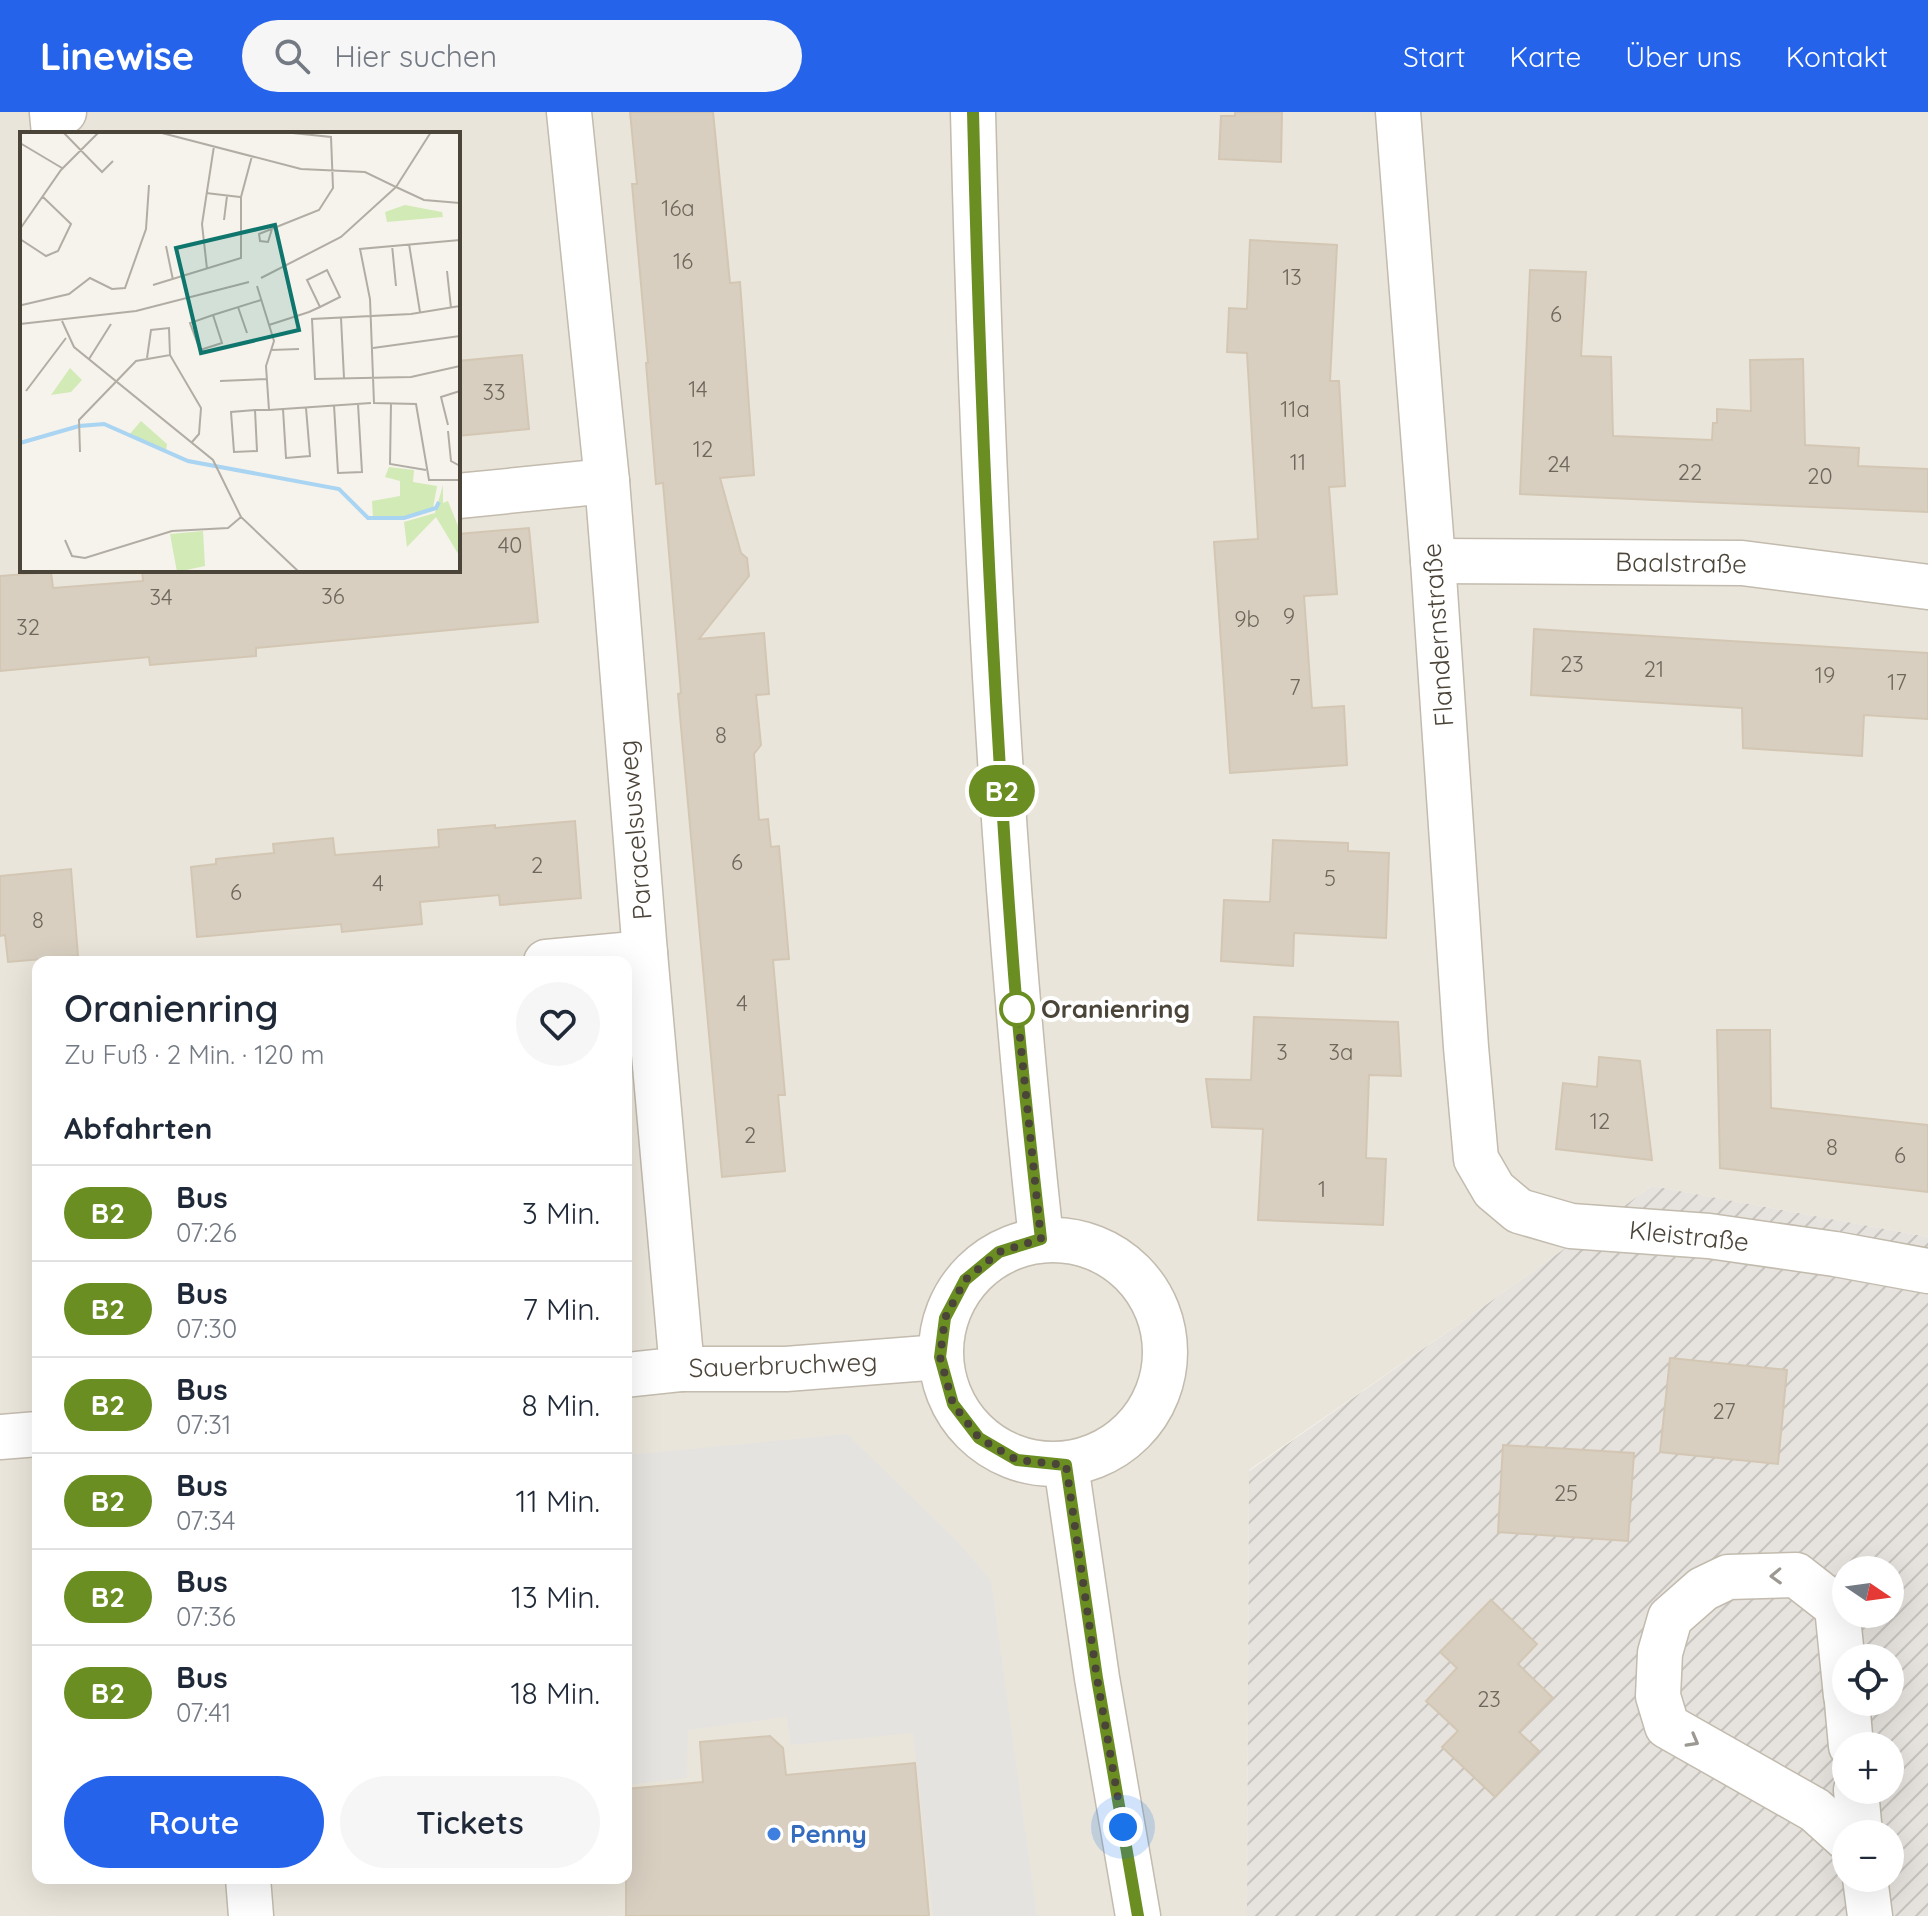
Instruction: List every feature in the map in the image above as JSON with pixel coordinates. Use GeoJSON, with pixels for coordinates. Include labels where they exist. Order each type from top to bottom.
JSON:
{"type":"FeatureCollection","features":[{"type":"Feature","properties":{"kind":"street"},"geometry":{"type":"LineString","coordinates":[[54,132],[52,113],[64,112]]}},
{"type":"Feature","properties":{"kind":"street","name":"Paracelsusweg"},"geometry":{"type":"LineString","coordinates":[[569,112],[607,481],[682,1369]]}},
{"type":"Feature","properties":{"kind":"street"},"geometry":{"type":"LineString","coordinates":[[973,112],[984,477],[999,743],[1014,974],[1041,1239]]}},
{"type":"Feature","properties":{"kind":"street","name":"Flandernstraße"},"geometry":{"type":"LineString","coordinates":[[1398,112],[1476,1159]]}},
{"type":"Feature","properties":{"kind":"street"},"geometry":{"type":"LineString","coordinates":[[460,496],[607,481]]}},
{"type":"Feature","properties":{"kind":"street","name":"Baalstraße"},"geometry":{"type":"LineString","coordinates":[[1433,561],[1742,563],[1928,587]]}},
{"type":"Feature","properties":{"kind":"street"},"geometry":{"type":"LineString","coordinates":[[612,956],[645,953]]}},
{"type":"Feature","properties":{"kind":"street","name":"Kleistraße"},"geometry":{"type":"LineString","coordinates":[[1476,1159],[1494,1190],[1519,1211],[1571,1226],[1709,1236],[1928,1271]]}},
{"type":"Feature","properties":{"kind":"street"},"geometry":{"type":"LineString","coordinates":[[1041,1239],[1083,1242],[1121,1260],[1149,1290],[1164,1326],[1166,1366],[1155,1403],[1131,1435],[1098,1456],[1066,1465],[1017,1460],[979,1438],[953,1404],[940,1357],[945,1318],[965,1280],[999,1252],[1041,1239]]}},
{"type":"Feature","properties":{"kind":"street","name":"Sauerbruchweg"},"geometry":{"type":"LineString","coordinates":[[632,1374],[682,1369],[786,1369],[940,1357]]}},
{"type":"Feature","properties":{"kind":"street"},"geometry":{"type":"LineString","coordinates":[[0,1437],[32,1434]]}},
{"type":"Feature","properties":{"kind":"street"},"geometry":{"type":"LineString","coordinates":[[1066,1465],[1097,1678],[1138,1916]]}},
{"type":"Feature","properties":{"kind":"street"},"geometry":{"type":"LineString","coordinates":[[1832,1825],[1815,1810],[1667,1726],[1658,1696],[1660,1653],[1670,1618],[1703,1589],[1728,1577],[1796,1575],[1837,1607],[1841,1644]]}},
{"type":"Feature","properties":{"kind":"street"},"geometry":{"type":"LineString","coordinates":[[248,1884],[251,1916]]}},
{"type":"Feature","properties":{"kind":"street"},"geometry":{"type":"LineString","coordinates":[[1867,1892],[1870,1916]]}},
{"type":"Feature","properties":{"kind":"shaded area"},"geometry":{"type":"Polygon","coordinates":[[[0,112],[1928,112],[1928,1237],[1652,1186],[1249,1470],[1247,1916],[0,1916],[0,112]]]}},
{"type":"Feature","properties":{"kind":"shaded area"},"geometry":{"type":"Polygon","coordinates":[[[1652,1186],[1928,1237],[1928,1916],[1247,1916],[1249,1471],[1652,1186]]]}},
{"type":"Feature","properties":{"kind":"shaded area"},"geometry":{"type":"Polygon","coordinates":[[[847,1434],[957,1541],[991,1580],[1037,1916],[933,1916],[913,1733],[791,1745],[786,1717],[688,1730],[687,1778],[632,1784],[632,1454],[847,1434]]]}},
{"type":"Feature","properties":{"kind":"building"},"geometry":{"type":"Polygon","coordinates":[[[630,112],[713,112],[730,283],[740,282],[754,475],[720,478],[741,553],[747,558],[749,576],[699,639],[764,633],[769,694],[756,695],[761,745],[754,754],[759,820],[768,819],[771,847],[779,846],[789,959],[773,960],[785,1095],[778,1095],[785,1171],[722,1177],[678,694],[681,693],[663,483],[656,484],[632,184],[637,184],[630,112]]]}},
{"type":"Feature","properties":{"kind":"building"},"geometry":{"type":"Polygon","coordinates":[[[1235,112],[1282,112],[1281,162],[1219,159],[1221,116],[1235,116],[1235,112]]]}},
{"type":"Feature","properties":{"kind":"building"},"geometry":{"type":"Polygon","coordinates":[[[1250,240],[1337,245],[1330,381],[1339,381],[1345,486],[1329,487],[1337,594],[1304,596],[1312,708],[1344,706],[1347,765],[1230,773],[1214,542],[1258,539],[1247,353],[1227,352],[1229,308],[1247,309],[1250,240]]]}},
{"type":"Feature","properties":{"kind":"building"},"geometry":{"type":"Polygon","coordinates":[[[1530,270],[1586,272],[1581,356],[1611,357],[1613,436],[1712,440],[1717,409],[1751,411],[1750,360],[1803,359],[1805,445],[1859,448],[1858,466],[1928,469],[1928,512],[1520,494],[1530,270]]]}},
{"type":"Feature","properties":{"kind":"building"},"geometry":{"type":"Polygon","coordinates":[[[522,355],[529,429],[460,436],[460,361],[522,355]]]}},
{"type":"Feature","properties":{"kind":"building"},"geometry":{"type":"Polygon","coordinates":[[[529,528],[538,622],[256,648],[256,656],[150,665],[149,657],[0,671],[0,576],[51,572],[53,588],[143,581],[142,572],[460,572],[460,534],[529,528]]]}},
{"type":"Feature","properties":{"kind":"building"},"geometry":{"type":"Polygon","coordinates":[[[1534,629],[1928,653],[1928,719],[1864,715],[1862,756],[1743,748],[1742,708],[1531,695],[1534,629]]]}},
{"type":"Feature","properties":{"kind":"building"},"geometry":{"type":"Polygon","coordinates":[[[575,821],[581,898],[500,905],[499,895],[420,902],[422,924],[342,932],[341,924],[197,937],[191,867],[216,864],[216,859],[274,853],[273,844],[333,838],[335,855],[439,847],[438,830],[575,821]]]}},
{"type":"Feature","properties":{"kind":"building"},"geometry":{"type":"Polygon","coordinates":[[[1273,840],[1348,843],[1348,851],[1389,853],[1386,938],[1294,933],[1293,966],[1221,961],[1224,900],[1270,902],[1273,840]]]}},
{"type":"Feature","properties":{"kind":"building"},"geometry":{"type":"Polygon","coordinates":[[[71,869],[78,956],[32,956],[32,960],[8,962],[5,935],[0,936],[0,876],[71,869]]]}},
{"type":"Feature","properties":{"kind":"building"},"geometry":{"type":"Polygon","coordinates":[[[1254,1017],[1398,1022],[1401,1076],[1369,1075],[1366,1158],[1386,1159],[1383,1225],[1258,1220],[1263,1129],[1212,1127],[1206,1079],[1251,1080],[1254,1017]]]}},
{"type":"Feature","properties":{"kind":"building"},"geometry":{"type":"Polygon","coordinates":[[[1717,1030],[1770,1030],[1771,1108],[1928,1125],[1928,1192],[1720,1168],[1717,1030]]]}},
{"type":"Feature","properties":{"kind":"building"},"geometry":{"type":"Polygon","coordinates":[[[1599,1057],[1640,1061],[1652,1160],[1556,1149],[1563,1083],[1597,1087],[1599,1057]]]}},
{"type":"Feature","properties":{"kind":"building"},"geometry":{"type":"Polygon","coordinates":[[[1670,1358],[1787,1370],[1778,1464],[1660,1452],[1670,1358]]]}},
{"type":"Feature","properties":{"kind":"building"},"geometry":{"type":"Polygon","coordinates":[[[1503,1445],[1634,1453],[1628,1541],[1498,1532],[1503,1445]]]}},
{"type":"Feature","properties":{"kind":"building"},"geometry":{"type":"Polygon","coordinates":[[[1491,1600],[1537,1644],[1518,1664],[1553,1698],[1519,1732],[1539,1751],[1495,1797],[1442,1747],[1458,1731],[1426,1701],[1457,1668],[1440,1652],[1491,1600]]]}},
{"type":"Feature","properties":{"kind":"building","name":"Penny"},"geometry":{"type":"Polygon","coordinates":[[[770,1736],[783,1748],[786,1775],[915,1763],[929,1916],[626,1916],[626,1884],[632,1884],[632,1788],[703,1782],[700,1742],[770,1736]]]}},
{"type":"Feature","properties":{"kind":"bus line","name":"B2"},"geometry":{"type":"LineString","coordinates":[[973,112],[984,477],[999,743],[1014,974],[1041,1239],[999,1252],[965,1280],[945,1318],[940,1357],[953,1404],[979,1438],[1017,1460],[1066,1465],[1097,1678],[1138,1916]]}},
{"type":"Feature","properties":{"kind":"place","name":"Oranienring"},"geometry":{"type":"Point","coordinates":[1017,1009]}},
{"type":"Feature","properties":{"kind":"place","name":"Penny"},"geometry":{"type":"Point","coordinates":[774,1834]}},
{"type":"Feature","properties":{"kind":"route"},"geometry":{"type":"LineString","coordinates":[[1017,1009],[1041,1239],[999,1252],[965,1280],[945,1318],[940,1357],[953,1404],[979,1438],[1017,1460],[1066,1465],[1097,1678],[1123,1827]]}}]}
